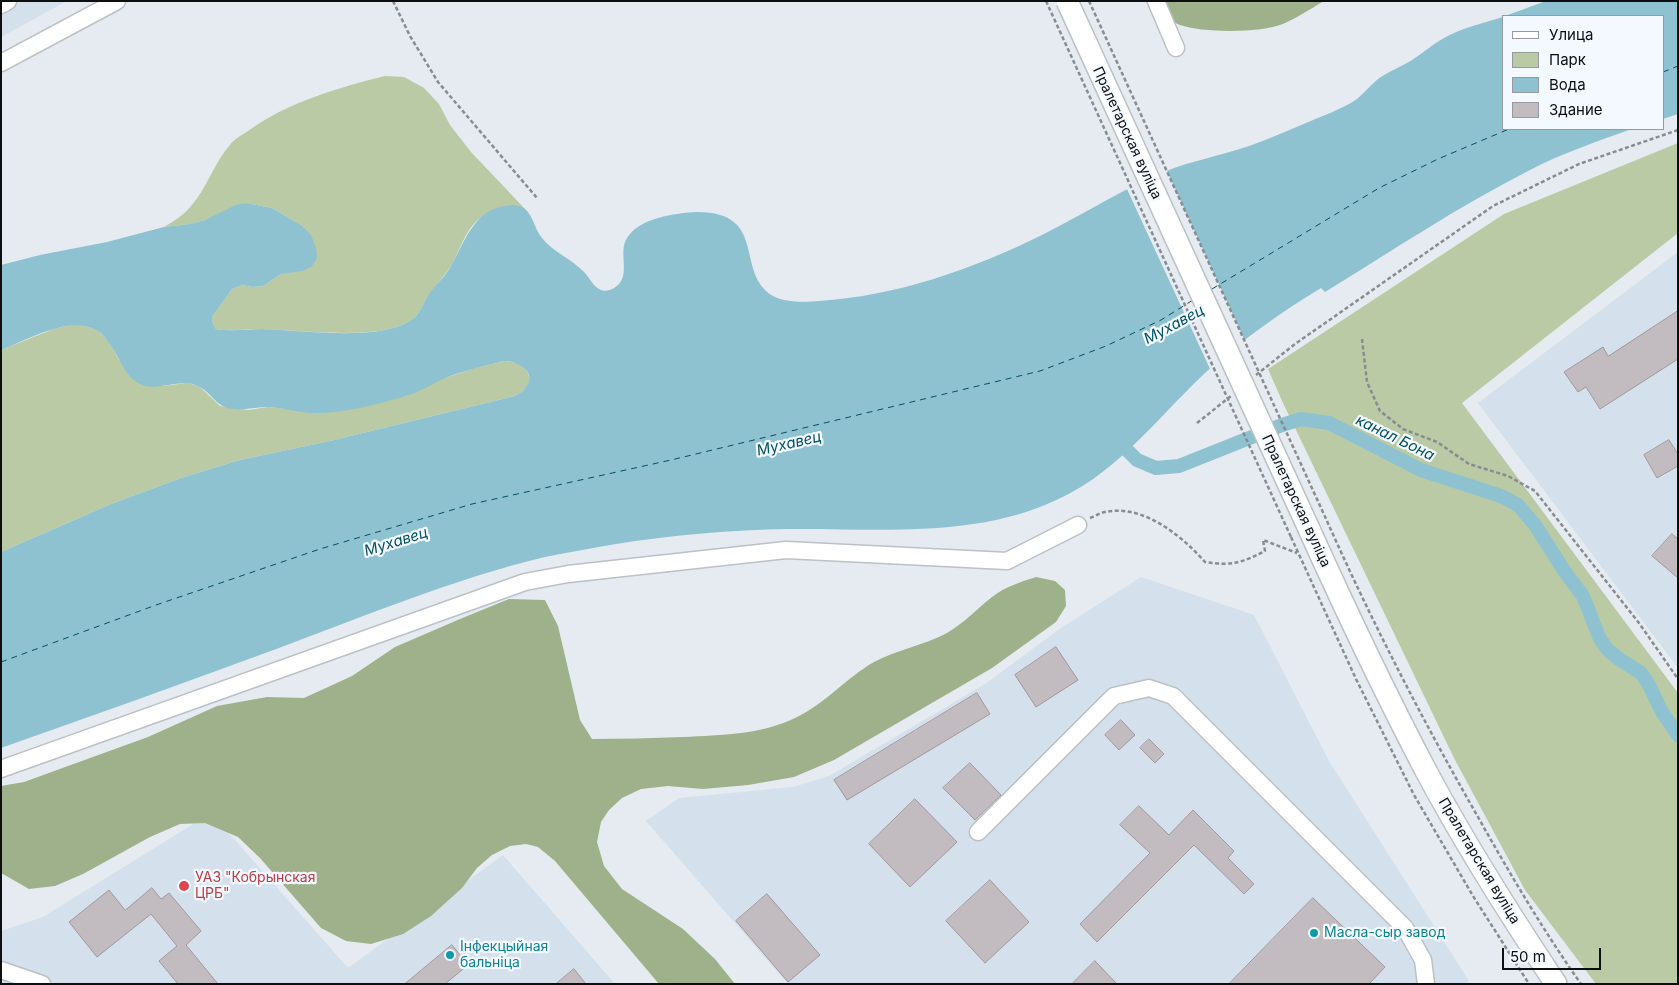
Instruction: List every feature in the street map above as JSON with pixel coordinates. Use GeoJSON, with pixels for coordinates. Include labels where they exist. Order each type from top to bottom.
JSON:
{"type":"FeatureCollection","features":[{"type":"Feature","properties":{"kind":"main road","name":"Пралетарская вуліца"},"geometry":{"type":"LineString","coordinates":[[1066,1],[1365,650],[1427,773],[1507,910],[1556,984]]}},
{"type":"Feature","properties":{"kind":"street"},"geometry":{"type":"LineString","coordinates":[[1,5],[8,1]]}},
{"type":"Feature","properties":{"kind":"street"},"geometry":{"type":"LineString","coordinates":[[1,62],[116,1]]}},
{"type":"Feature","properties":{"kind":"street"},"geometry":{"type":"LineString","coordinates":[[1156,1],[1176,48]]}},
{"type":"Feature","properties":{"kind":"street"},"geometry":{"type":"LineString","coordinates":[[1,769],[525,582],[578,573],[786,550],[1007,561],[1078,525]]}},
{"type":"Feature","properties":{"kind":"street"},"geometry":{"type":"LineString","coordinates":[[978,832],[1114,696],[1149,688],[1172,696],[1405,928],[1423,960],[1426,984]]}},
{"type":"Feature","properties":{"kind":"street"},"geometry":{"type":"LineString","coordinates":[[1,970],[42,984]]}},
{"type":"Feature","properties":{"kind":"path"},"geometry":{"type":"LineString","coordinates":[[393,1],[410,36],[438,82],[537,198]]}},
{"type":"Feature","properties":{"kind":"path"},"geometry":{"type":"LineString","coordinates":[[1046,1],[1309,529],[1348,566],[1413,698],[1460,786],[1519,890],[1581,984]]}},
{"type":"Feature","properties":{"kind":"path"},"geometry":{"type":"LineString","coordinates":[[1089,1],[1309,529]]}},
{"type":"Feature","properties":{"kind":"path"},"geometry":{"type":"LineString","coordinates":[[1249,381],[1295,344],[1493,206],[1579,164],[1678,130]]}},
{"type":"Feature","properties":{"kind":"path"},"geometry":{"type":"LineString","coordinates":[[1362,339],[1367,382],[1380,411],[1402,429],[1437,442],[1469,464],[1485,471],[1508,476],[1535,491],[1639,623],[1678,679]]}},
{"type":"Feature","properties":{"kind":"path"},"geometry":{"type":"LineString","coordinates":[[1197,423],[1234,393]]}},
{"type":"Feature","properties":{"kind":"path"},"geometry":{"type":"LineString","coordinates":[[1078,525],[1105,512],[1130,512],[1162,524],[1194,550],[1205,562],[1225,565],[1238,563],[1265,551],[1264,540],[1297,553]]}},
{"type":"Feature","properties":{"kind":"shaded area"},"geometry":{"type":"Polygon","coordinates":[[[1,1],[67,1],[1,37],[1,1]]]}},
{"type":"Feature","properties":{"kind":"shaded area"},"geometry":{"type":"Polygon","coordinates":[[[1678,252],[1678,668],[1478,403],[1678,252]]]}},
{"type":"Feature","properties":{"kind":"shaded area"},"geometry":{"type":"Polygon","coordinates":[[[1141,577],[1254,615],[1329,761],[1469,981],[1467,984],[788,984],[646,821],[679,798],[793,787],[829,776],[985,684],[1061,628],[1141,577]]]}},
{"type":"Feature","properties":{"kind":"shaded area","name":"УАЗ \"Кобрынская ЦРБ\""},"geometry":{"type":"Polygon","coordinates":[[[211,813],[348,968],[503,855],[615,984],[1,984],[1,931],[43,917],[211,813]]]}},
{"type":"Feature","properties":{"kind":"green space"},"geometry":{"type":"Polygon","coordinates":[[[1145,1],[1324,1],[1283,24],[1273,27],[1216,31],[1180,25],[1161,14],[1145,1]]]}},
{"type":"Feature","properties":{"kind":"green space"},"geometry":{"type":"Polygon","coordinates":[[[385,76],[404,77],[424,88],[439,104],[450,125],[471,152],[526,210],[516,206],[507,207],[489,213],[474,224],[464,239],[451,266],[430,293],[419,312],[414,318],[401,326],[383,330],[339,333],[216,329],[212,317],[232,289],[242,285],[263,286],[281,274],[291,272],[301,225],[272,208],[246,203],[205,220],[164,227],[182,215],[197,199],[224,152],[238,137],[263,121],[297,104],[332,91],[385,76]]]}},
{"type":"Feature","properties":{"kind":"green space"},"geometry":{"type":"Polygon","coordinates":[[[1678,143],[1678,233],[1462,403],[1678,693],[1678,984],[1596,984],[1525,890],[1454,758],[1268,369],[1504,214],[1678,143]]]}},
{"type":"Feature","properties":{"kind":"green space"},"geometry":{"type":"Polygon","coordinates":[[[78,324],[96,329],[109,341],[119,360],[163,386],[187,383],[199,386],[220,406],[249,410],[268,407],[287,409],[406,396],[442,379],[475,368],[505,361],[518,363],[524,367],[530,380],[526,388],[519,394],[507,398],[330,441],[240,460],[181,478],[111,504],[1,552],[1,350],[56,328],[78,324]]]}},
{"type":"Feature","properties":{"kind":"green space"},"geometry":{"type":"Polygon","coordinates":[[[1036,577],[1055,581],[1065,590],[1066,606],[1056,622],[992,668],[834,760],[794,777],[748,785],[703,789],[668,786],[641,789],[622,798],[609,810],[601,822],[597,842],[604,866],[622,889],[683,929],[715,959],[735,984],[659,984],[555,861],[538,847],[526,844],[510,846],[492,855],[477,868],[462,888],[431,916],[403,934],[371,944],[346,941],[321,928],[260,858],[238,837],[205,823],[180,824],[150,837],[83,874],[55,886],[29,889],[1,873],[1,786],[24,782],[148,737],[217,706],[267,697],[304,698],[352,676],[395,647],[509,599],[545,600],[558,626],[580,720],[592,739],[683,737],[727,735],[755,731],[797,717],[817,705],[854,675],[874,662],[947,633],[997,593],[1036,577]]]}},
{"type":"Feature","properties":{"kind":"water"},"geometry":{"type":"Polygon","coordinates":[[[1546,1],[1678,1],[1678,114],[1664,119],[1664,15],[1508,15],[1546,1]]]}},
{"type":"Feature","properties":{"kind":"water","name":"Мухавец"},"geometry":{"type":"Polygon","coordinates":[[[1502,17],[1502,130],[1629,130],[1568,153],[1530,170],[1452,214],[1325,292],[1321,288],[1290,307],[1218,361],[1131,447],[1092,480],[1070,494],[1045,505],[1014,515],[983,523],[951,527],[886,530],[788,529],[724,532],[637,541],[545,557],[477,576],[411,598],[244,661],[1,748],[1,552],[111,504],[181,478],[240,460],[330,441],[510,397],[524,389],[529,382],[529,377],[528,373],[521,366],[504,361],[452,375],[403,397],[369,406],[322,413],[269,407],[228,408],[218,403],[203,389],[191,384],[185,383],[156,387],[142,385],[126,372],[104,336],[94,329],[84,326],[60,327],[1,350],[1,265],[40,255],[107,242],[164,227],[190,224],[205,220],[236,205],[246,203],[272,208],[301,225],[311,235],[316,248],[317,258],[312,266],[303,271],[281,274],[263,286],[242,285],[232,289],[212,317],[216,329],[364,332],[385,330],[402,325],[415,317],[431,291],[449,270],[471,229],[485,214],[494,209],[514,205],[526,210],[546,243],[579,267],[595,286],[603,291],[614,288],[623,278],[624,244],[633,231],[649,221],[668,215],[697,212],[719,215],[734,222],[742,233],[761,286],[773,296],[796,302],[848,298],[906,287],[962,270],[1042,235],[1123,191],[1157,175],[1281,134],[1349,104],[1382,76],[1412,60],[1451,34],[1502,17]]]}},
{"type":"Feature","properties":{"kind":"pier"},"geometry":{"type":"Polygon","coordinates":[[[1166,169],[1246,343],[1211,371],[1126,187],[1166,169]]]}},
{"type":"Feature","properties":{"kind":"building"},"geometry":{"type":"Polygon","coordinates":[[[1678,311],[1678,359],[1600,409],[1586,387],[1578,392],[1564,372],[1603,347],[1608,356],[1678,311]]]}},
{"type":"Feature","properties":{"kind":"building"},"geometry":{"type":"Polygon","coordinates":[[[1669,440],[1678,454],[1678,466],[1657,478],[1644,455],[1669,440]]]}},
{"type":"Feature","properties":{"kind":"building"},"geometry":{"type":"Polygon","coordinates":[[[1672,534],[1678,539],[1678,578],[1652,556],[1672,534]]]}},
{"type":"Feature","properties":{"kind":"building"},"geometry":{"type":"Polygon","coordinates":[[[1056,647],[1078,680],[1036,707],[1015,675],[1056,647]]]}},
{"type":"Feature","properties":{"kind":"building"},"geometry":{"type":"Polygon","coordinates":[[[977,693],[990,714],[847,800],[834,780],[977,693]]]}},
{"type":"Feature","properties":{"kind":"building"},"geometry":{"type":"Polygon","coordinates":[[[1121,720],[1135,735],[1119,750],[1105,735],[1121,720]]]}},
{"type":"Feature","properties":{"kind":"building"},"geometry":{"type":"Polygon","coordinates":[[[1149,739],[1164,754],[1155,763],[1140,748],[1149,739]]]}},
{"type":"Feature","properties":{"kind":"building"},"geometry":{"type":"Polygon","coordinates":[[[970,763],[1001,795],[975,820],[943,788],[970,763]]]}},
{"type":"Feature","properties":{"kind":"building"},"geometry":{"type":"Polygon","coordinates":[[[915,799],[957,842],[910,887],[869,844],[915,799]]]}},
{"type":"Feature","properties":{"kind":"building"},"geometry":{"type":"Polygon","coordinates":[[[1139,806],[1169,835],[1193,810],[1234,851],[1228,858],[1254,884],[1244,894],[1194,845],[1097,942],[1080,924],[1150,853],[1120,825],[1139,806]]]}},
{"type":"Feature","properties":{"kind":"building"},"geometry":{"type":"Polygon","coordinates":[[[990,880],[1029,922],[985,963],[946,921],[990,880]]]}},
{"type":"Feature","properties":{"kind":"building"},"geometry":{"type":"Polygon","coordinates":[[[152,888],[161,899],[169,893],[201,931],[186,945],[218,984],[178,984],[159,961],[177,946],[151,914],[97,957],[69,922],[109,890],[125,910],[152,888]]]}},
{"type":"Feature","properties":{"kind":"building"},"geometry":{"type":"Polygon","coordinates":[[[767,894],[820,955],[788,982],[736,921],[767,894]]]}},
{"type":"Feature","properties":{"kind":"building","name":"Масла-сыр завод"},"geometry":{"type":"Polygon","coordinates":[[[1313,898],[1385,967],[1369,984],[1229,984],[1313,898]]]}},
{"type":"Feature","properties":{"kind":"building","name":"Інфекцыйная бальніца"},"geometry":{"type":"Polygon","coordinates":[[[452,945],[468,965],[445,984],[405,984],[452,945]]]}},
{"type":"Feature","properties":{"kind":"building"},"geometry":{"type":"Polygon","coordinates":[[[1095,961],[1117,984],[1072,984],[1095,961]]]}},
{"type":"Feature","properties":{"kind":"building"},"geometry":{"type":"Polygon","coordinates":[[[574,969],[586,984],[556,984],[574,969]]]}},
{"type":"Feature","properties":{"kind":"waterway","name":"канал Бона"},"geometry":{"type":"LineString","coordinates":[[1116,439],[1137,460],[1156,468],[1179,466],[1301,419],[1329,423],[1421,470],[1501,496],[1518,505],[1535,525],[1583,596],[1600,639],[1608,650],[1641,673],[1662,712],[1678,735]]}},
{"type":"Feature","properties":{"kind":"ferry route"},"geometry":{"type":"LineString","coordinates":[[1664,72],[1678,66]]}},
{"type":"Feature","properties":{"kind":"ferry route"},"geometry":{"type":"LineString","coordinates":[[1212,289],[1379,188],[1438,159],[1507,130]]}},
{"type":"Feature","properties":{"kind":"ferry route"},"geometry":{"type":"LineString","coordinates":[[1,662],[156,605],[320,549],[472,504],[671,460],[1040,371],[1106,346],[1161,320],[1193,300]]}},
{"type":"Feature","properties":{"kind":"place","name":"УАЗ \"Кобрынская ЦРБ\""},"geometry":{"type":"Point","coordinates":[184,886]}},
{"type":"Feature","properties":{"kind":"place","name":"Масла-сыр завод"},"geometry":{"type":"Point","coordinates":[1314,933]}},
{"type":"Feature","properties":{"kind":"place","name":"Інфекцыйная бальніца"},"geometry":{"type":"Point","coordinates":[450,955]}}]}
